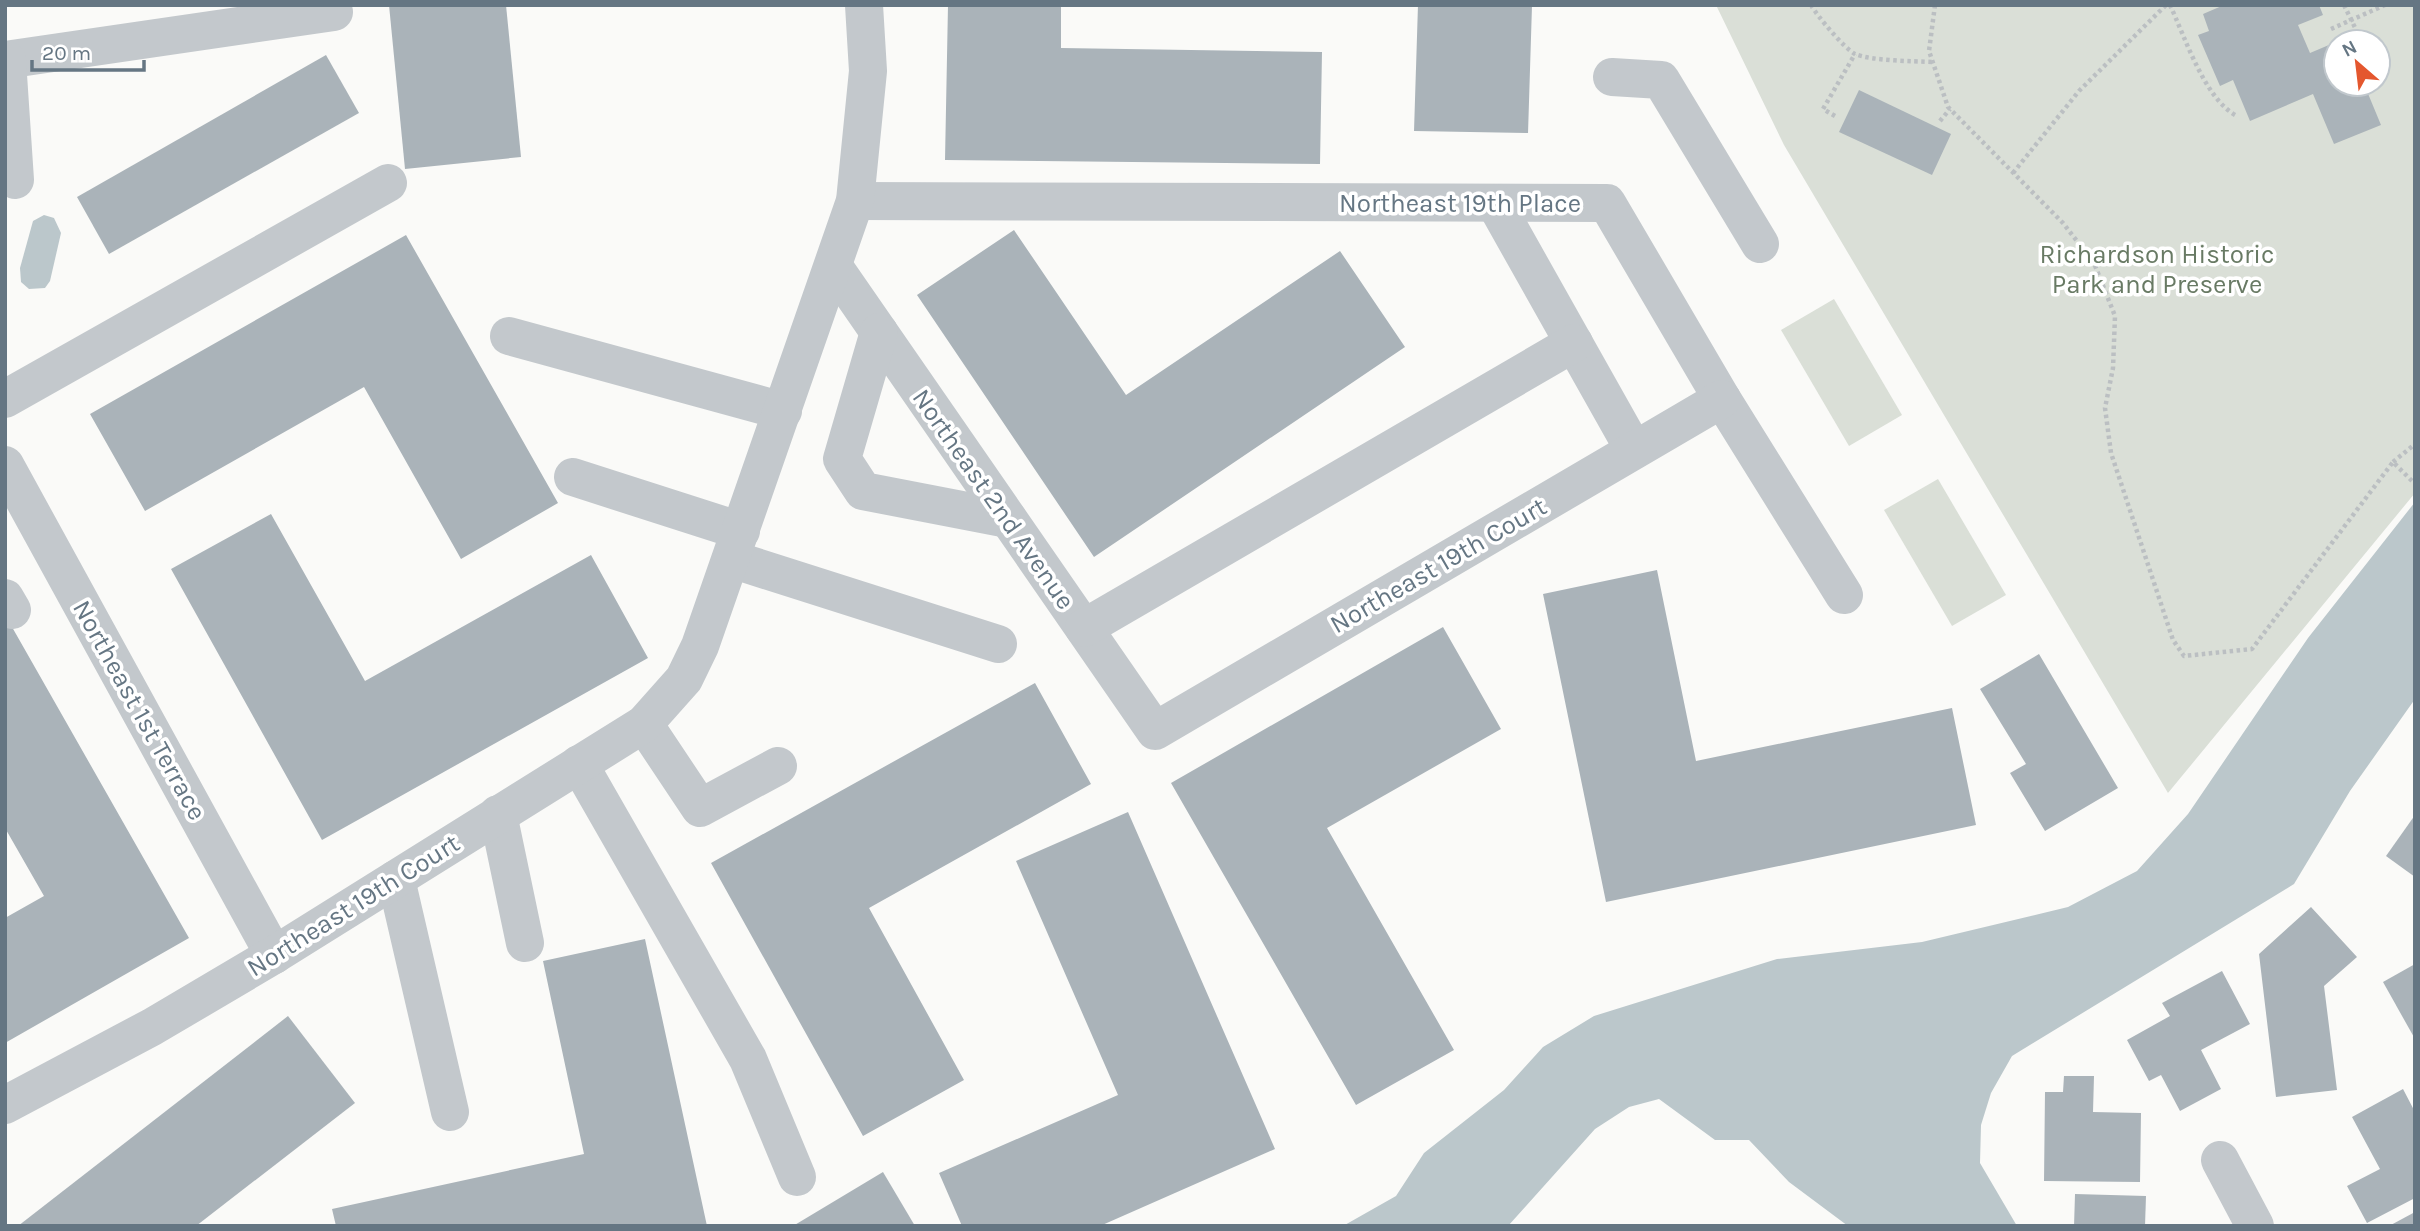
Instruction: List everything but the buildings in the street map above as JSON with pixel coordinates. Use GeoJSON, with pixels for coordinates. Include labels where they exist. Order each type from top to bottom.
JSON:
{"type":"FeatureCollection","features":[{"type":"Feature","properties":{"kind":"street"},"geometry":{"type":"LineString","coordinates":[[736,545],[855,201],[868,71],[864,5]]}},
{"type":"Feature","properties":{"kind":"street"},"geometry":{"type":"LineString","coordinates":[[15,180],[6,60],[334,12]]}},
{"type":"Feature","properties":{"kind":"street"},"geometry":{"type":"LineString","coordinates":[[1612,77],[1661,80],[1760,244]]}},
{"type":"Feature","properties":{"kind":"street"},"geometry":{"type":"LineString","coordinates":[[5,399],[388,183]]}},
{"type":"Feature","properties":{"kind":"street","name":"Northeast 19th Place"},"geometry":{"type":"LineString","coordinates":[[855,201],[1607,203],[1721,399],[1844,595]]}},
{"type":"Feature","properties":{"kind":"street"},"geometry":{"type":"LineString","coordinates":[[1494,203],[1634,450]]}},
{"type":"Feature","properties":{"kind":"street","name":"Northeast 2nd Avenue"},"geometry":{"type":"LineString","coordinates":[[834,267],[1155,731]]}},
{"type":"Feature","properties":{"kind":"street"},"geometry":{"type":"LineString","coordinates":[[879,332],[842,459],[863,491],[1008,519]]}},
{"type":"Feature","properties":{"kind":"street"},"geometry":{"type":"LineString","coordinates":[[509,336],[783,411]]}},
{"type":"Feature","properties":{"kind":"street"},"geometry":{"type":"LineString","coordinates":[[1084,628],[1574,343]]}},
{"type":"Feature","properties":{"kind":"street","name":"Northeast 19th Court"},"geometry":{"type":"LineString","coordinates":[[1155,731],[1721,399]]}},
{"type":"Feature","properties":{"kind":"street","name":"Northeast 1st Terrace"},"geometry":{"type":"LineString","coordinates":[[5,465],[274,955]]}},
{"type":"Feature","properties":{"kind":"street"},"geometry":{"type":"LineString","coordinates":[[573,477],[736,545],[998,644]]}},
{"type":"Feature","properties":{"kind":"street","name":"Northeast 19th Court"},"geometry":{"type":"LineString","coordinates":[[5,1105],[152,1027],[274,955],[644,724],[684,679],[700,646],[736,545]]}},
{"type":"Feature","properties":{"kind":"street"},"geometry":{"type":"LineString","coordinates":[[644,724],[700,808],[778,766]]}},
{"type":"Feature","properties":{"kind":"street"},"geometry":{"type":"LineString","coordinates":[[579,764],[748,1059],[797,1177]]}},
{"type":"Feature","properties":{"kind":"street"},"geometry":{"type":"LineString","coordinates":[[498,814],[525,943]]}},
{"type":"Feature","properties":{"kind":"street"},"geometry":{"type":"LineString","coordinates":[[396,878],[450,1112]]}},
{"type":"Feature","properties":{"kind":"street"},"geometry":{"type":"LineString","coordinates":[[2220,1160],[2255,1226]]}},
{"type":"Feature","properties":{"kind":"path"},"geometry":{"type":"LineString","coordinates":[[1811,5],[1817,16],[1855,54],[1894,61],[1932,62]]}},
{"type":"Feature","properties":{"kind":"path"},"geometry":{"type":"LineString","coordinates":[[1934,5],[1929,51],[1950,109],[2063,223],[2094,263],[2115,316],[2113,368],[2105,408],[2111,453],[2173,640],[2184,656],[2252,649],[2393,462],[2415,444]]}},
{"type":"Feature","properties":{"kind":"path"},"geometry":{"type":"LineString","coordinates":[[2013,173],[2079,91],[2168,5],[2207,85],[2228,112],[2237,117]]}},
{"type":"Feature","properties":{"kind":"path"},"geometry":{"type":"LineString","coordinates":[[2344,5],[2355,28]]}},
{"type":"Feature","properties":{"kind":"path"},"geometry":{"type":"LineString","coordinates":[[2333,28],[2385,5]]}},
{"type":"Feature","properties":{"kind":"path"},"geometry":{"type":"LineString","coordinates":[[1835,116],[1823,109],[1855,54]]}},
{"type":"Feature","properties":{"kind":"path"},"geometry":{"type":"LineString","coordinates":[[1940,121],[1950,109]]}},
{"type":"Feature","properties":{"kind":"path"},"geometry":{"type":"LineString","coordinates":[[2393,462],[2414,482],[2409,489]]}},
{"type":"Feature","properties":{"kind":"green space","name":"Richardson Historic Park and Preserve"},"geometry":{"type":"Polygon","coordinates":[[[1716,5],[2415,5],[2415,493],[2168,793],[1784,145],[1716,5]]]}},
{"type":"Feature","properties":{"kind":"green space"},"geometry":{"type":"Polygon","coordinates":[[[1834,299],[1902,415],[1849,446],[1781,330],[1834,299]]]}},
{"type":"Feature","properties":{"kind":"green space"},"geometry":{"type":"Polygon","coordinates":[[[1938,479],[2006,595],[1952,626],[1884,510],[1938,479]]]}},
{"type":"Feature","properties":{"kind":"shaded area"},"geometry":{"type":"Polygon","coordinates":[[[44,215],[54,218],[61,233],[50,281],[45,288],[29,289],[21,282],[20,268],[33,221],[44,215]]]}},
{"type":"Feature","properties":{"kind":"shaded area"},"geometry":{"type":"Polygon","coordinates":[[[2415,502],[2415,699],[2350,791],[2294,884],[2012,1056],[1991,1093],[1981,1125],[1980,1163],[2017,1226],[1848,1226],[1789,1182],[1749,1140],[1715,1140],[1659,1099],[1629,1107],[1595,1129],[1508,1226],[1343,1226],[1396,1196],[1424,1153],[1504,1090],[1543,1047],[1594,1016],[1777,959],[1922,942],[2068,907],[2137,871],[2188,814],[2308,638],[2415,502]]]}}]}
